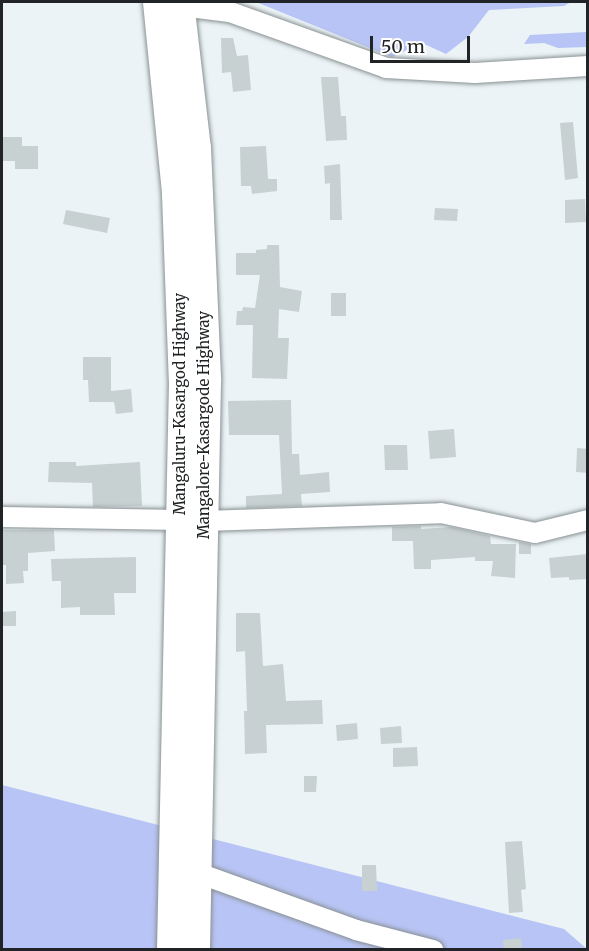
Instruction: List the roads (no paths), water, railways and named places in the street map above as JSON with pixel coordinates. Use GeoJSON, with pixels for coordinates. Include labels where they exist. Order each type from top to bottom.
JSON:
{"type":"FeatureCollection","features":[{"type":"Feature","properties":{"kind":"highway","name":"Mangalore-Kasargode Highway"},"geometry":{"type":"LineString","coordinates":[[173,3],[197,148],[207,381],[192,520],[187,810]]}},
{"type":"Feature","properties":{"kind":"highway"},"geometry":{"type":"LineString","coordinates":[[187,810],[198,873],[196,950]]}},
{"type":"Feature","properties":{"kind":"highway"},"geometry":{"type":"LineString","coordinates":[[171,950],[187,810]]}},
{"type":"Feature","properties":{"kind":"street"},"geometry":{"type":"LineString","coordinates":[[173,3],[230,12],[386,68],[475,73],[588,66]]}},
{"type":"Feature","properties":{"kind":"street"},"geometry":{"type":"LineString","coordinates":[[2,517],[192,520],[441,513],[535,533],[588,520]]}},
{"type":"Feature","properties":{"kind":"street"},"geometry":{"type":"LineString","coordinates":[[198,873],[356,930],[433,950]]}},
{"type":"Feature","properties":{"kind":"water"},"geometry":{"type":"Polygon","coordinates":[[[256,2],[571,2],[564,6],[489,10],[468,37],[446,54],[422,43],[392,57],[256,2]]]}},
{"type":"Feature","properties":{"kind":"water"},"geometry":{"type":"Polygon","coordinates":[[[587,32],[587,47],[558,48],[544,43],[524,44],[530,35],[587,32]]]}},
{"type":"Feature","properties":{"kind":"water"},"geometry":{"type":"Polygon","coordinates":[[[2,785],[564,929],[587,949],[2,949],[2,785]]]}}]}
